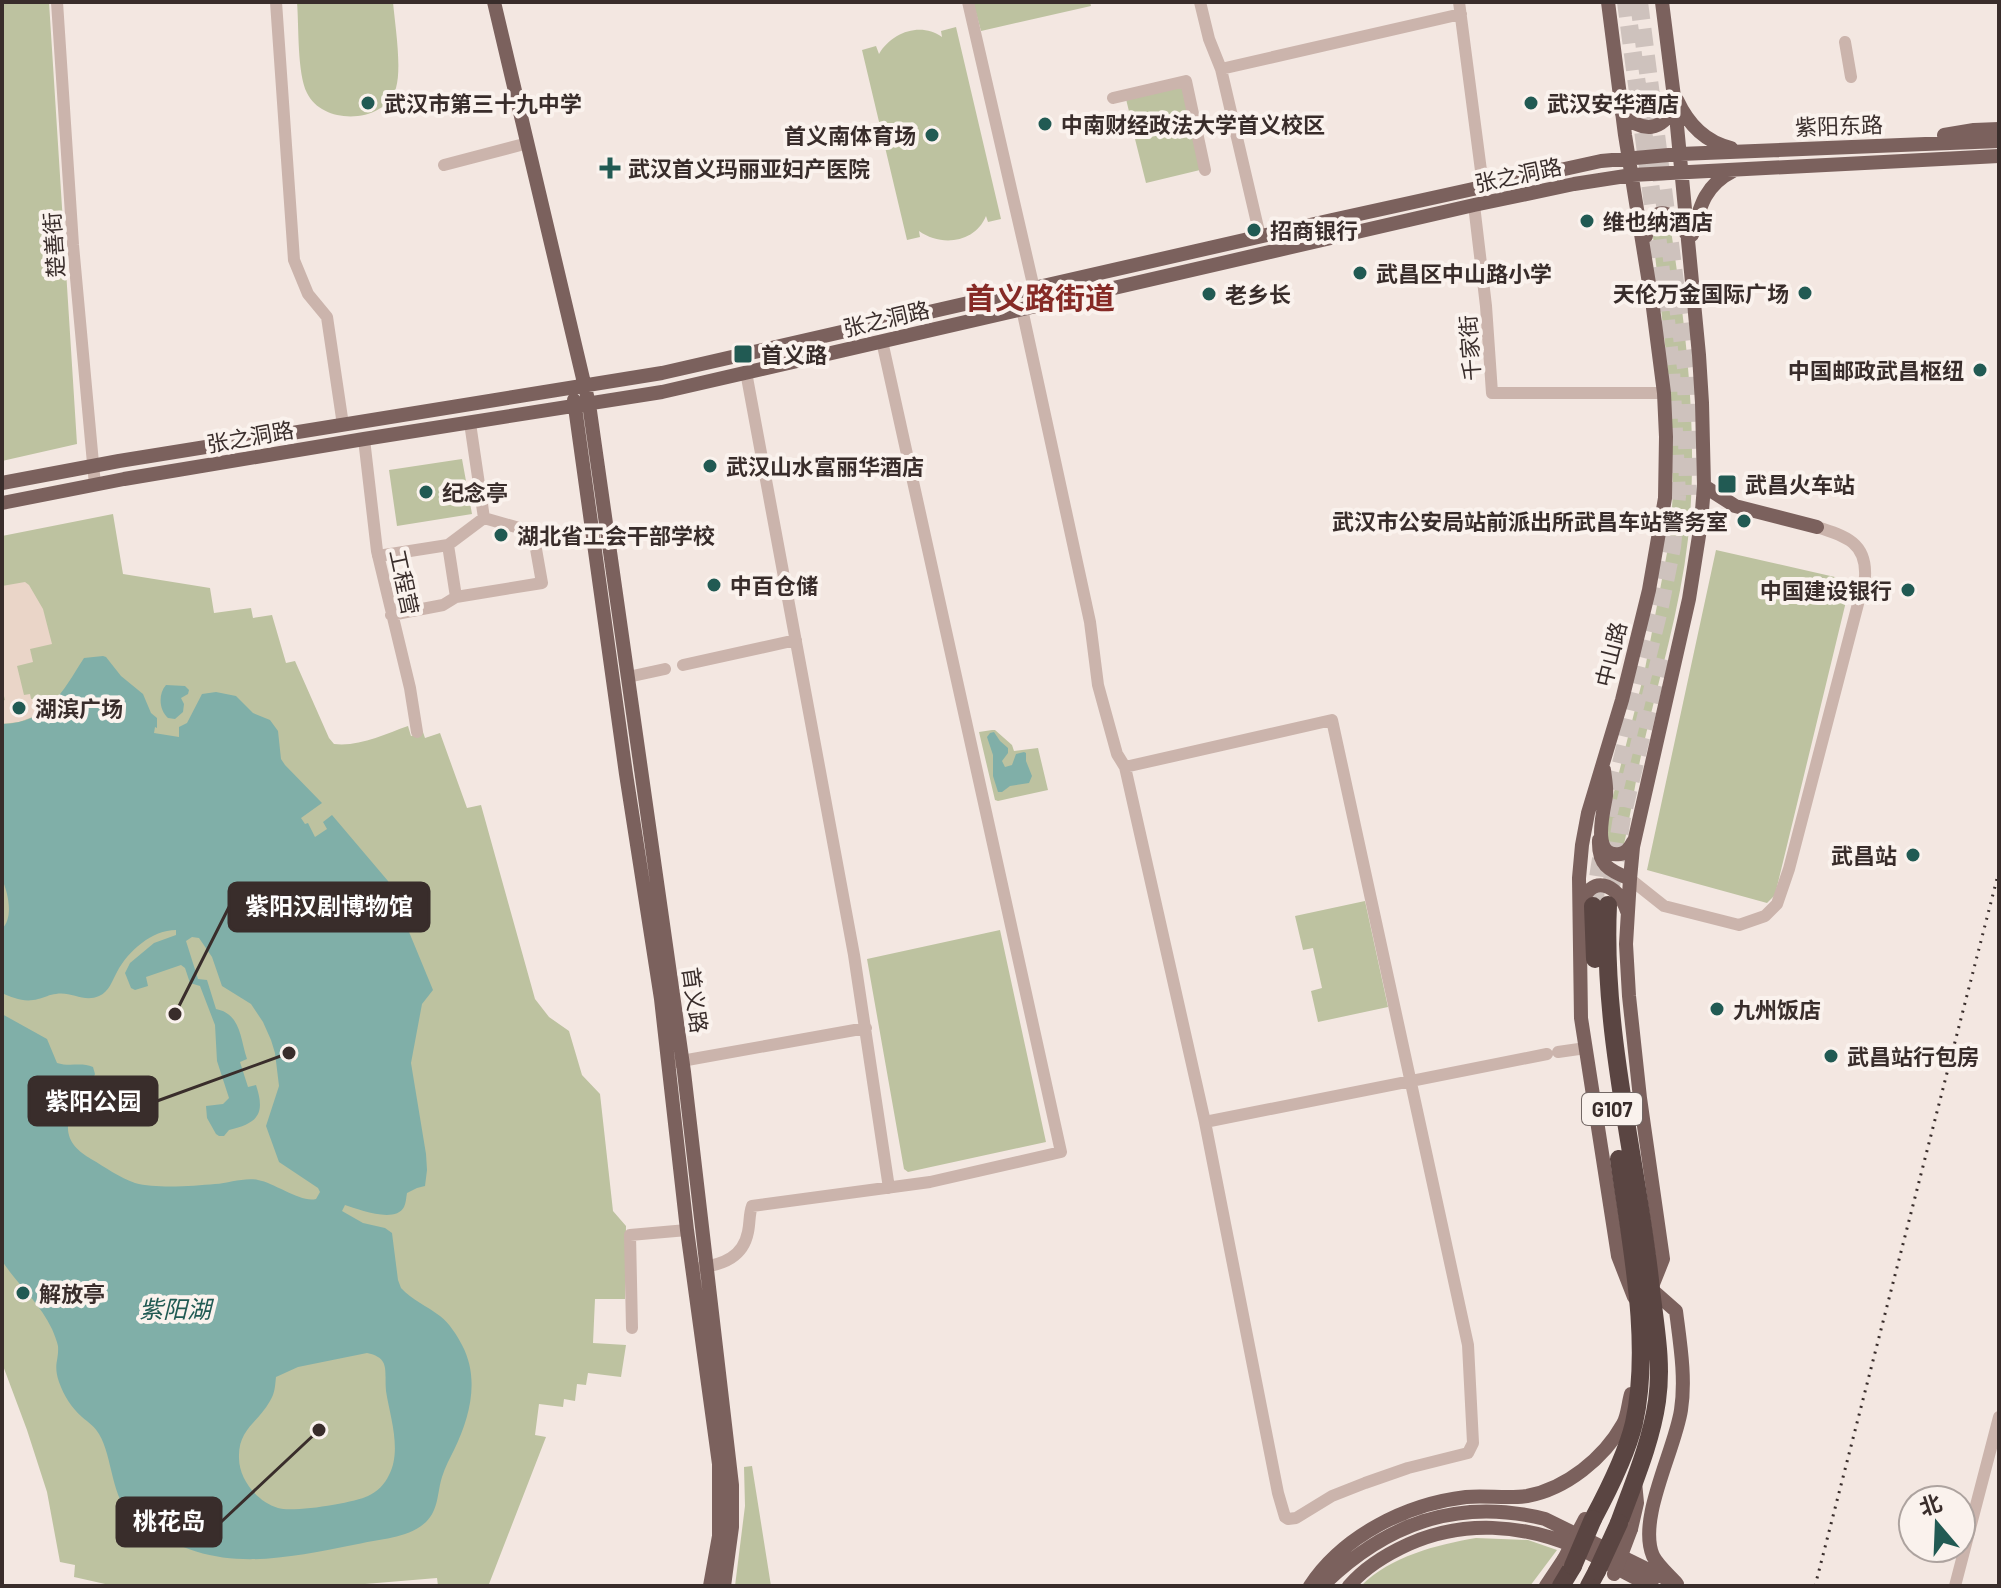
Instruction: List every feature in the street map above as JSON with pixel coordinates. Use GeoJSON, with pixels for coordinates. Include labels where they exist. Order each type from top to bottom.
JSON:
{"type":"FeatureCollection","features":[{"type":"Feature","properties":{"kind":"highway","name":"G107"},"geometry":{"type":"LineString","coordinates":[[1594,907],[1607,943],[1616,1049],[1646,1244],[1660,1374],[1652,1426],[1635,1478],[1625,1526],[1602,1579]]}},
{"type":"Feature","properties":{"kind":"highway","name":"G107"},"geometry":{"type":"LineString","coordinates":[[1590,1517],[1606,1494],[1631,1434],[1641,1372],[1639,1311],[1598,996],[1594,907]]}},
{"type":"Feature","properties":{"kind":"highway"},"geometry":{"type":"LineString","coordinates":[[1561,1586],[1573,1566],[1590,1517]]}},
{"type":"Feature","properties":{"kind":"main road","name":"首义路"},"geometry":{"type":"LineString","coordinates":[[494,2],[580,386],[626,774],[661,999],[675,1058],[687,1230],[700,1268],[732,1485],[732,1537],[724,1586]]}},
{"type":"Feature","properties":{"kind":"main road","name":"中山路"},"geometry":{"type":"LineString","coordinates":[[1608,2],[1664,393],[1665,498],[1649,590],[1582,845],[1594,907],[1581,1018],[1618,1256],[1639,1311]]}},
{"type":"Feature","properties":{"kind":"main road"},"geometry":{"type":"LineString","coordinates":[[1662,2],[1682,172],[1702,403],[1704,486],[1689,599],[1634,840],[1626,944],[1640,1098],[1663,1259],[1651,1289],[1676,1311],[1682,1363],[1681,1409],[1676,1435],[1657,1489],[1650,1532],[1654,1558],[1679,1585]]}},
{"type":"Feature","properties":{"kind":"main road"},"geometry":{"type":"LineString","coordinates":[[1622,114],[1638,125],[1655,126],[1669,117],[1674,98]]}},
{"type":"Feature","properties":{"kind":"main road"},"geometry":{"type":"LineString","coordinates":[[1674,98],[1686,117],[1705,137],[1723,146],[1747,151]]}},
{"type":"Feature","properties":{"kind":"main road","name":"紫阳东路"},"geometry":{"type":"LineString","coordinates":[[1680,154],[1891,145],[1996,131]]}},
{"type":"Feature","properties":{"kind":"main road","name":"张之洞路"},"geometry":{"type":"LineString","coordinates":[[2,483],[662,373],[1571,166],[1629,157],[1680,154]]}},
{"type":"Feature","properties":{"kind":"main road","name":"紫阳东路"},"geometry":{"type":"LineString","coordinates":[[1682,172],[1999,156]]}},
{"type":"Feature","properties":{"kind":"main road"},"geometry":{"type":"LineString","coordinates":[[1893,162],[1999,166]]}},
{"type":"Feature","properties":{"kind":"main road"},"geometry":{"type":"LineString","coordinates":[[1688,242],[1708,191],[1722,176],[1735,170]]}},
{"type":"Feature","properties":{"kind":"main road","name":"张之洞路"},"geometry":{"type":"LineString","coordinates":[[2,503],[364,439],[662,392],[1474,205],[1574,184],[1632,175],[1682,172]]}},
{"type":"Feature","properties":{"kind":"main road"},"geometry":{"type":"LineString","coordinates":[[1645,250],[1648,223],[1658,214],[1664,213],[1674,218],[1688,242]]}},
{"type":"Feature","properties":{"kind":"main road","name":"首义路"},"geometry":{"type":"LineString","coordinates":[[582,406],[628,679],[700,1268],[720,1483],[719,1536],[710,1586]]}},
{"type":"Feature","properties":{"kind":"main road"},"geometry":{"type":"LineString","coordinates":[[1704,486],[1735,506],[1817,527]]}},
{"type":"Feature","properties":{"kind":"main road"},"geometry":{"type":"LineString","coordinates":[[1603,762],[1606,793],[1599,849],[1602,862],[1630,879]]}},
{"type":"Feature","properties":{"kind":"main road"},"geometry":{"type":"LineString","coordinates":[[1600,827],[1604,845],[1616,855],[1624,853],[1634,840]]}},
{"type":"Feature","properties":{"kind":"main road"},"geometry":{"type":"LineString","coordinates":[[1594,907],[1582,901],[1587,891],[1604,885],[1614,888],[1620,895],[1628,915]]}},
{"type":"Feature","properties":{"kind":"main road"},"geometry":{"type":"LineString","coordinates":[[1310,1586],[1338,1551],[1401,1515],[1431,1504],[1465,1497],[1524,1496],[1543,1492],[1579,1473],[1609,1444],[1624,1422],[1630,1396],[1641,1372]]}},
{"type":"Feature","properties":{"kind":"main road"},"geometry":{"type":"LineString","coordinates":[[1322,1586],[1344,1564],[1395,1531],[1437,1518],[1480,1512],[1524,1514],[1545,1519],[1679,1585]]}},
{"type":"Feature","properties":{"kind":"main road"},"geometry":{"type":"LineString","coordinates":[[1546,1586],[1590,1517]]}},
{"type":"Feature","properties":{"kind":"main road"},"geometry":{"type":"LineString","coordinates":[[1349,1586],[1367,1568],[1395,1551],[1421,1539],[1476,1527],[1547,1536],[1576,1547],[1652,1586]]}},
{"type":"Feature","properties":{"kind":"street","name":"楚善街"},"geometry":{"type":"LineString","coordinates":[[57,2],[73,245],[95,485]]}},
{"type":"Feature","properties":{"kind":"street"},"geometry":{"type":"LineString","coordinates":[[276,2],[294,260],[308,294],[327,317],[343,425]]}},
{"type":"Feature","properties":{"kind":"street"},"geometry":{"type":"LineString","coordinates":[[968,2],[1038,306]]}},
{"type":"Feature","properties":{"kind":"street"},"geometry":{"type":"LineString","coordinates":[[1200,2],[1209,39],[1221,69],[1260,236]]}},
{"type":"Feature","properties":{"kind":"street"},"geometry":{"type":"LineString","coordinates":[[1221,69],[1460,8],[1483,186]]}},
{"type":"Feature","properties":{"kind":"street"},"geometry":{"type":"LineString","coordinates":[[1845,42],[1851,77]]}},
{"type":"Feature","properties":{"kind":"street"},"geometry":{"type":"LineString","coordinates":[[1113,98],[1186,81],[1205,170]]}},
{"type":"Feature","properties":{"kind":"street"},"geometry":{"type":"LineString","coordinates":[[444,165],[528,143]]}},
{"type":"Feature","properties":{"kind":"street","name":"千家街"},"geometry":{"type":"LineString","coordinates":[[1474,205],[1492,393],[1664,393]]}},
{"type":"Feature","properties":{"kind":"street"},"geometry":{"type":"LineString","coordinates":[[1022,309],[1090,622],[1098,685],[1117,754],[1125,767],[1205,1122],[1278,1493],[1284,1514],[1292,1519],[1340,1493],[1376,1479],[1466,1454],[1473,1443],[1469,1351],[1332,720],[1125,767]]}},
{"type":"Feature","properties":{"kind":"street"},"geometry":{"type":"LineString","coordinates":[[700,1268],[731,1259],[741,1250],[746,1240],[752,1206],[930,1182],[1061,1152],[882,341]]}},
{"type":"Feature","properties":{"kind":"street"},"geometry":{"type":"LineString","coordinates":[[746,372],[853,947],[889,1188]]}},
{"type":"Feature","properties":{"kind":"street"},"geometry":{"type":"LineString","coordinates":[[470,423],[484,518]]}},
{"type":"Feature","properties":{"kind":"street","name":"工程营"},"geometry":{"type":"LineString","coordinates":[[364,439],[378,556],[410,688],[417,732]]}},
{"type":"Feature","properties":{"kind":"street"},"geometry":{"type":"LineString","coordinates":[[378,556],[448,545],[484,518]]}},
{"type":"Feature","properties":{"kind":"street"},"geometry":{"type":"LineString","coordinates":[[391,615],[443,605],[456,597],[542,583],[533,532],[484,518]]}},
{"type":"Feature","properties":{"kind":"street"},"geometry":{"type":"LineString","coordinates":[[1630,879],[1664,906],[1739,925],[1765,916],[1777,904],[1789,869],[1865,577],[1864,558],[1859,547],[1849,539],[1817,527]]}},
{"type":"Feature","properties":{"kind":"street"},"geometry":{"type":"LineString","coordinates":[[448,545],[456,597]]}},
{"type":"Feature","properties":{"kind":"street"},"geometry":{"type":"LineString","coordinates":[[683,667],[796,641]]}},
{"type":"Feature","properties":{"kind":"street"},"geometry":{"type":"LineString","coordinates":[[628,679],[666,671]]}},
{"type":"Feature","properties":{"kind":"street"},"geometry":{"type":"LineString","coordinates":[[675,1058],[865,1024]]}},
{"type":"Feature","properties":{"kind":"street"},"geometry":{"type":"LineString","coordinates":[[1205,1122],[1586,1048]]}},
{"type":"Feature","properties":{"kind":"street"},"geometry":{"type":"LineString","coordinates":[[632,1328],[630,1235],[687,1230]]}},
{"type":"Feature","properties":{"kind":"street"},"geometry":{"type":"LineString","coordinates":[[1955,1586],[1999,1417]]}},
{"type":"Feature","properties":{"kind":"green space"},"geometry":{"type":"Polygon","coordinates":[[[2,2],[49,2],[77,444],[2,461],[2,2]]]}},
{"type":"Feature","properties":{"kind":"green space"},"geometry":{"type":"Polygon","coordinates":[[[297,2],[393,2],[398,79],[390,100],[380,109],[367,114],[339,115],[315,104],[307,93],[302,74],[297,2]]]}},
{"type":"Feature","properties":{"kind":"green space"},"geometry":{"type":"Polygon","coordinates":[[[973,2],[1090,2],[1091,6],[981,31],[973,2]]]}},
{"type":"Feature","properties":{"kind":"green space","name":"首义南体育场"},"geometry":{"type":"Polygon","coordinates":[[[956,27],[1001,219],[988,222],[986,216],[974,232],[957,240],[937,239],[919,231],[920,237],[907,240],[862,50],[876,46],[879,54],[899,35],[925,30],[942,37],[941,31],[956,27]]]}},
{"type":"Feature","properties":{"kind":"green space"},"geometry":{"type":"Polygon","coordinates":[[[1182,86],[1189,119],[1134,132],[1126,99],[1182,86]]]}},
{"type":"Feature","properties":{"kind":"green space"},"geometry":{"type":"Polygon","coordinates":[[[1190,123],[1200,170],[1146,183],[1134,135],[1190,123]]]}},
{"type":"Feature","properties":{"kind":"green space"},"geometry":{"type":"Polygon","coordinates":[[[1660,217],[1670,224],[1686,341],[1691,420],[1691,500],[1680,591],[1640,760],[1623,849],[1620,850],[1607,845],[1607,825],[1644,674],[1670,537],[1673,492],[1670,389],[1652,228],[1660,217]]]}},
{"type":"Feature","properties":{"kind":"green space"},"geometry":{"type":"Polygon","coordinates":[[[462,459],[472,514],[397,526],[389,470],[462,459]]]}},
{"type":"Feature","properties":{"kind":"green space"},"geometry":{"type":"Polygon","coordinates":[[[113,514],[123,574],[210,588],[214,613],[251,608],[253,618],[272,615],[286,663],[295,661],[334,744],[362,742],[408,726],[411,736],[423,732],[425,738],[440,733],[467,808],[481,805],[535,999],[549,1017],[569,1031],[582,1075],[600,1094],[613,1211],[626,1226],[625,1299],[595,1299],[593,1343],[626,1345],[621,1377],[588,1373],[586,1385],[577,1384],[575,1401],[564,1399],[563,1407],[539,1404],[535,1435],[546,1437],[489,1584],[491,1586],[438,1586],[437,1578],[341,1586],[114,1586],[74,1577],[75,1565],[60,1562],[47,1492],[2,1363],[2,536],[113,514]]]}},
{"type":"Feature","properties":{"kind":"green space"},"geometry":{"type":"Polygon","coordinates":[[[1716,550],[1848,580],[1850,585],[1775,895],[1767,903],[1647,870],[1716,550]]]}},
{"type":"Feature","properties":{"kind":"green space"},"geometry":{"type":"Polygon","coordinates":[[[995,730],[1012,745],[1014,751],[1038,748],[1048,790],[995,800],[979,732],[995,730]]]}},
{"type":"Feature","properties":{"kind":"green space"},"geometry":{"type":"Polygon","coordinates":[[[1365,901],[1388,1007],[1318,1022],[1311,991],[1322,988],[1313,948],[1303,950],[1295,916],[1365,901]]]}},
{"type":"Feature","properties":{"kind":"green space"},"geometry":{"type":"Polygon","coordinates":[[[1000,930],[1046,1142],[908,1172],[904,1169],[867,959],[1000,930]]]}},
{"type":"Feature","properties":{"kind":"green space"},"geometry":{"type":"Polygon","coordinates":[[[752,1466],[771,1586],[735,1586],[745,1506],[744,1467],[752,1466]]]}},
{"type":"Feature","properties":{"kind":"green space"},"geometry":{"type":"Polygon","coordinates":[[[1476,1538],[1528,1540],[1557,1550],[1530,1586],[1361,1586],[1400,1559],[1430,1548],[1476,1538]]]}},
{"type":"Feature","properties":{"kind":"shaded area"},"geometry":{"type":"Polygon","coordinates":[[[25,582],[43,609],[52,644],[30,649],[33,662],[17,666],[24,695],[30,694],[34,699],[38,715],[2,724],[2,701],[5,700],[2,688],[2,586],[25,582]]]}},
{"type":"Feature","properties":{"kind":"water","name":"紫阳湖"},"geometry":{"type":"Polygon","coordinates":[[[106,657],[121,676],[143,694],[151,713],[157,718],[154,733],[179,737],[179,727],[187,723],[202,694],[216,692],[236,696],[253,713],[270,720],[278,731],[281,759],[322,803],[301,818],[305,824],[308,823],[315,837],[327,829],[323,822],[332,815],[388,881],[433,990],[422,1004],[411,1063],[426,1154],[425,1186],[407,1193],[404,1207],[393,1214],[376,1214],[345,1205],[342,1211],[363,1223],[385,1228],[392,1233],[401,1288],[450,1326],[462,1345],[471,1371],[468,1411],[443,1473],[433,1512],[426,1522],[403,1535],[297,1555],[241,1559],[214,1556],[160,1536],[133,1517],[120,1500],[104,1443],[74,1409],[61,1387],[56,1371],[58,1346],[52,1329],[2,1261],[2,1014],[47,1039],[57,1063],[93,1067],[95,1074],[68,1126],[68,1132],[78,1150],[118,1175],[135,1183],[164,1186],[253,1179],[310,1199],[316,1199],[320,1192],[279,1162],[266,1126],[279,1086],[271,1040],[251,1004],[222,986],[212,957],[199,938],[192,937],[186,941],[198,979],[207,980],[216,1009],[235,1021],[247,1059],[240,1062],[248,1087],[256,1085],[259,1095],[257,1116],[229,1130],[224,1136],[216,1134],[207,1118],[206,1106],[223,1104],[229,1098],[217,1061],[215,1025],[200,986],[190,983],[181,965],[146,977],[148,986],[135,990],[131,988],[125,973],[130,963],[154,943],[176,935],[176,930],[158,934],[134,949],[108,989],[99,996],[88,998],[62,994],[28,1000],[2,993],[2,929],[9,912],[2,879],[2,724],[18,722],[42,712],[61,694],[84,658],[106,657]],[[367,1353],[298,1367],[276,1377],[272,1398],[245,1433],[240,1448],[242,1474],[263,1501],[285,1509],[350,1502],[368,1496],[385,1482],[393,1465],[395,1444],[385,1366],[375,1355],[367,1353]]]}},
{"type":"Feature","properties":{"kind":"water"},"geometry":{"type":"Polygon","coordinates":[[[166,685],[185,686],[189,690],[181,698],[183,712],[175,719],[168,718],[161,706],[166,685]]]}},
{"type":"Feature","properties":{"kind":"water"},"geometry":{"type":"Polygon","coordinates":[[[994,732],[1008,748],[1002,761],[1005,767],[1012,765],[1016,754],[1026,753],[1032,776],[1029,783],[1010,786],[998,792],[987,737],[994,732]]]}},
{"type":"Feature","properties":{"kind":"tunnel"},"geometry":{"type":"LineString","coordinates":[[1608,816],[1660,606],[1672,547],[1677,496],[1671,368],[1626,2]]}},
{"type":"Feature","properties":{"kind":"tunnel"},"geometry":{"type":"LineString","coordinates":[[1639,2],[1686,368],[1688,495]]}},
{"type":"Feature","properties":{"kind":"tunnel"},"geometry":{"type":"LineString","coordinates":[[1611,887],[1622,817],[1661,654]]}},
{"type":"Feature","properties":{"kind":"tunnel"},"geometry":{"type":"LineString","coordinates":[[1594,903],[1603,846]]}},
{"type":"Feature","properties":{"kind":"railway"},"geometry":{"type":"LineString","coordinates":[[1815,1586],[1999,871]]}},
{"type":"Feature","properties":{"kind":"place","name":"武汉市第三十九中学"},"geometry":{"type":"Point","coordinates":[368,103]}},
{"type":"Feature","properties":{"kind":"place","name":"武汉安华酒店"},"geometry":{"type":"Point","coordinates":[1531,103]}},
{"type":"Feature","properties":{"kind":"place","name":"中南财经政法大学首义校区"},"geometry":{"type":"Point","coordinates":[1045,124]}},
{"type":"Feature","properties":{"kind":"place","name":"首义南体育场"},"geometry":{"type":"Point","coordinates":[932,135]}},
{"type":"Feature","properties":{"kind":"place","name":"武汉首义玛丽亚妇产医院"},"geometry":{"type":"Point","coordinates":[610,168]}},
{"type":"Feature","properties":{"kind":"place","name":"维也纳酒店"},"geometry":{"type":"Point","coordinates":[1587,221]}},
{"type":"Feature","properties":{"kind":"place","name":"招商银行"},"geometry":{"type":"Point","coordinates":[1254,230]}},
{"type":"Feature","properties":{"kind":"place","name":"武昌区中山路小学"},"geometry":{"type":"Point","coordinates":[1360,273]}},
{"type":"Feature","properties":{"kind":"place","name":"天伦万金国际广场"},"geometry":{"type":"Point","coordinates":[1805,293]}},
{"type":"Feature","properties":{"kind":"place","name":"老乡长"},"geometry":{"type":"Point","coordinates":[1209,294]}},
{"type":"Feature","properties":{"kind":"place","name":"首义路"},"geometry":{"type":"Point","coordinates":[743,354]}},
{"type":"Feature","properties":{"kind":"place","name":"中国邮政武昌枢纽"},"geometry":{"type":"Point","coordinates":[1980,370]}},
{"type":"Feature","properties":{"kind":"place","name":"武汉山水富丽华酒店"},"geometry":{"type":"Point","coordinates":[710,466]}},
{"type":"Feature","properties":{"kind":"place","name":"武昌火车站"},"geometry":{"type":"Point","coordinates":[1727,484]}},
{"type":"Feature","properties":{"kind":"place","name":"纪念亭"},"geometry":{"type":"Point","coordinates":[426,492]}},
{"type":"Feature","properties":{"kind":"place","name":"武汉市公安局站前派出所武昌车站警务室"},"geometry":{"type":"Point","coordinates":[1744,521]}},
{"type":"Feature","properties":{"kind":"place","name":"湖北省工会干部学校"},"geometry":{"type":"Point","coordinates":[501,535]}},
{"type":"Feature","properties":{"kind":"place","name":"中百仓储"},"geometry":{"type":"Point","coordinates":[714,585]}},
{"type":"Feature","properties":{"kind":"place","name":"中国建设银行"},"geometry":{"type":"Point","coordinates":[1908,590]}},
{"type":"Feature","properties":{"kind":"place","name":"湖滨广场"},"geometry":{"type":"Point","coordinates":[19,708]}},
{"type":"Feature","properties":{"kind":"place","name":"武昌站"},"geometry":{"type":"Point","coordinates":[1913,855]}},
{"type":"Feature","properties":{"kind":"place","name":"九州饭店"},"geometry":{"type":"Point","coordinates":[1717,1009]}},
{"type":"Feature","properties":{"kind":"place","name":"紫阳汉剧博物馆"},"geometry":{"type":"Point","coordinates":[175,1014]}},
{"type":"Feature","properties":{"kind":"place","name":"紫阳公园"},"geometry":{"type":"Point","coordinates":[289,1053]}},
{"type":"Feature","properties":{"kind":"place","name":"武昌站行包房"},"geometry":{"type":"Point","coordinates":[1831,1056]}},
{"type":"Feature","properties":{"kind":"place","name":"解放亭"},"geometry":{"type":"Point","coordinates":[23,1293]}},
{"type":"Feature","properties":{"kind":"place","name":"桃花岛"},"geometry":{"type":"Point","coordinates":[319,1430]}},
{"type":"Feature","properties":{"kind":"district","name":"首义路街道"},"geometry":{"type":"Point","coordinates":[1040,297]}}]}
